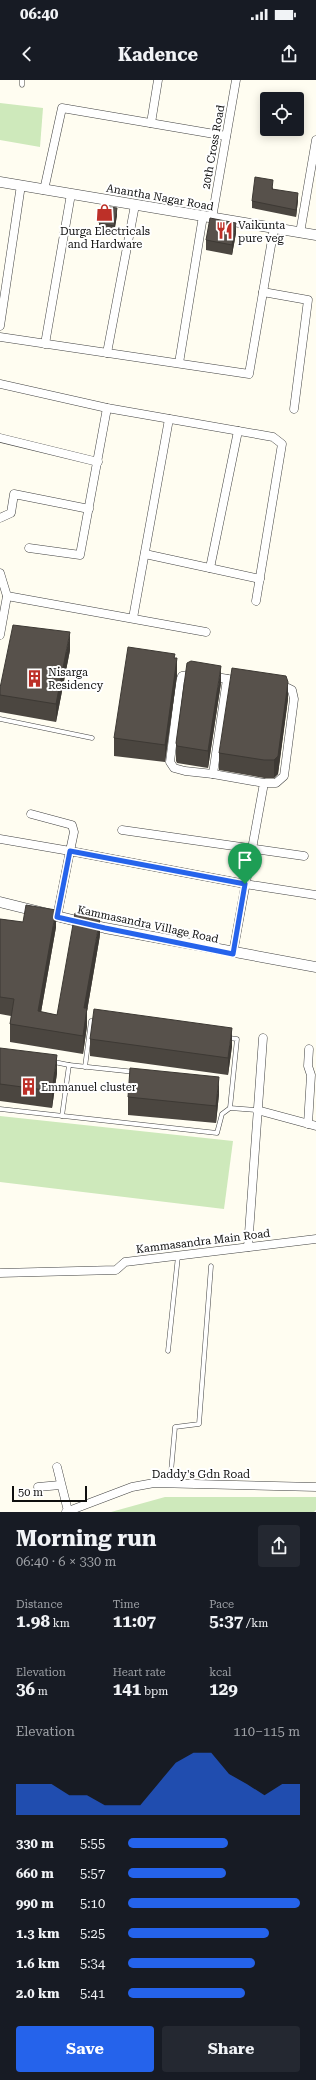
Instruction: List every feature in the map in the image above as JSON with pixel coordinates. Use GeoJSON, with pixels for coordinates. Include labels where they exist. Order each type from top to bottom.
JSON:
{"type":"FeatureCollection","features":[{"type":"Feature","properties":{"kind":"street"},"geometry":{"type":"LineString","coordinates":[[151,123],[158,80]]}},
{"type":"Feature","properties":{"kind":"street","name":"20th Cross Road"},"geometry":{"type":"LineString","coordinates":[[179,363],[207,217],[226,136],[236,80]]}},
{"type":"Feature","properties":{"kind":"street"},"geometry":{"type":"LineString","coordinates":[[44,190],[62,108],[226,136]]}},
{"type":"Feature","properties":{"kind":"street"},"geometry":{"type":"LineString","coordinates":[[300,233],[316,140]]}},
{"type":"Feature","properties":{"kind":"street","name":"Anantha Nagar Road"},"geometry":{"type":"LineString","coordinates":[[0,182],[316,235]]}},
{"type":"Feature","properties":{"kind":"street"},"geometry":{"type":"LineString","coordinates":[[0,326],[21,186]]}},
{"type":"Feature","properties":{"kind":"street"},"geometry":{"type":"LineString","coordinates":[[45,344],[71,194]]}},
{"type":"Feature","properties":{"kind":"street"},"geometry":{"type":"LineString","coordinates":[[107,353],[135,205]]}},
{"type":"Feature","properties":{"kind":"street"},"geometry":{"type":"LineString","coordinates":[[0,337],[249,374],[274,228]]}},
{"type":"Feature","properties":{"kind":"street"},"geometry":{"type":"LineString","coordinates":[[263,292],[308,300],[294,409]]}},
{"type":"Feature","properties":{"kind":"street"},"geometry":{"type":"LineString","coordinates":[[0,384],[107,408],[273,437],[282,444],[256,601]]}},
{"type":"Feature","properties":{"kind":"street"},"geometry":{"type":"LineString","coordinates":[[29,548],[80,555],[107,408]]}},
{"type":"Feature","properties":{"kind":"street"},"geometry":{"type":"LineString","coordinates":[[133,618],[170,419]]}},
{"type":"Feature","properties":{"kind":"street"},"geometry":{"type":"LineString","coordinates":[[210,568],[238,431]]}},
{"type":"Feature","properties":{"kind":"street"},"geometry":{"type":"LineString","coordinates":[[0,438],[98,462]]}},
{"type":"Feature","properties":{"kind":"street"},"geometry":{"type":"LineString","coordinates":[[0,518],[11,513],[14,494],[89,509]]}},
{"type":"Feature","properties":{"kind":"street"},"geometry":{"type":"LineString","coordinates":[[145,554],[260,579]]}},
{"type":"Feature","properties":{"kind":"street"},"geometry":{"type":"LineString","coordinates":[[0,573],[7,596],[0,635]]}},
{"type":"Feature","properties":{"kind":"street"},"geometry":{"type":"LineString","coordinates":[[7,596],[206,632]]}},
{"type":"Feature","properties":{"kind":"street"},"geometry":{"type":"LineString","coordinates":[[250,682],[190,673],[182,676],[170,762],[174,768],[264,783],[276,783],[284,776],[294,698],[292,690],[288,688],[265,684]]}},
{"type":"Feature","properties":{"kind":"street"},"geometry":{"type":"LineString","coordinates":[[213,774],[227,679]]}},
{"type":"Feature","properties":{"kind":"street"},"geometry":{"type":"LineString","coordinates":[[233,954],[264,783]]}},
{"type":"Feature","properties":{"kind":"street"},"geometry":{"type":"LineString","coordinates":[[31,814],[72,825],[74,832],[57,917]]}},
{"type":"Feature","properties":{"kind":"street"},"geometry":{"type":"LineString","coordinates":[[122,830],[304,856]]}},
{"type":"Feature","properties":{"kind":"street"},"geometry":{"type":"LineString","coordinates":[[0,839],[245,884],[316,895]]}},
{"type":"Feature","properties":{"kind":"street","name":"Kammasandra Village Road"},"geometry":{"type":"LineString","coordinates":[[0,902],[105,928],[233,954],[316,967]]}},
{"type":"Feature","properties":{"kind":"street"},"geometry":{"type":"LineString","coordinates":[[248,1247],[263,1038]]}},
{"type":"Feature","properties":{"kind":"street"},"geometry":{"type":"LineString","coordinates":[[257,1110],[312,1125],[311,1075],[308,1066],[309,1049]]}},
{"type":"Feature","properties":{"kind":"street","name":"Kammasandra Main Road"},"geometry":{"type":"LineString","coordinates":[[0,1273],[116,1270],[125,1262],[316,1239]]}},
{"type":"Feature","properties":{"kind":"street"},"geometry":{"type":"LineString","coordinates":[[57,1467],[67,1512]]}},
{"type":"Feature","properties":{"kind":"street","name":"Daddy's Gdn Road"},"geometry":{"type":"LineString","coordinates":[[67,1512],[132,1487],[154,1483],[316,1487]]}},
{"type":"Feature","properties":{"kind":"street"},"geometry":{"type":"LineString","coordinates":[[38,1487],[60,1485]]}},
{"type":"Feature","properties":{"kind":"lane"},"geometry":{"type":"LineString","coordinates":[[22,80],[22,85]]}},
{"type":"Feature","properties":{"kind":"lane"},"geometry":{"type":"LineString","coordinates":[[0,719],[92,738]]}},
{"type":"Feature","properties":{"kind":"lane"},"geometry":{"type":"LineString","coordinates":[[85,1067],[91,1021],[99,1022]]}},
{"type":"Feature","properties":{"kind":"lane"},"geometry":{"type":"LineString","coordinates":[[222,1037],[237,1039],[230,1108]]}},
{"type":"Feature","properties":{"kind":"lane"},"geometry":{"type":"LineString","coordinates":[[46,1061],[139,1073]]}},
{"type":"Feature","properties":{"kind":"lane"},"geometry":{"type":"LineString","coordinates":[[62,1116],[69,1065]]}},
{"type":"Feature","properties":{"kind":"lane"},"geometry":{"type":"LineString","coordinates":[[0,1109],[217,1133],[222,1114],[230,1108],[257,1110]]}},
{"type":"Feature","properties":{"kind":"lane"},"geometry":{"type":"LineString","coordinates":[[168,1351],[178,1256]]}},
{"type":"Feature","properties":{"kind":"lane"},"geometry":{"type":"LineString","coordinates":[[170,1483],[175,1427],[199,1424],[211,1266]]}},
{"type":"Feature","properties":{"kind":"green space"},"geometry":{"type":"Polygon","coordinates":[[[0,103],[43,108],[40,147],[0,140],[0,103]]]}},
{"type":"Feature","properties":{"kind":"green space"},"geometry":{"type":"Polygon","coordinates":[[[0,1116],[233,1141],[224,1209],[0,1182],[0,1116]]]}},
{"type":"Feature","properties":{"kind":"green space"},"geometry":{"type":"Polygon","coordinates":[[[165,1497],[316,1497],[316,1510],[314,1512],[111,1512],[165,1497]]]}},
{"type":"Feature","properties":{"kind":"building"},"geometry":{"type":"Polygon","coordinates":[[[255,177],[273,180],[272,189],[298,193],[296,210],[252,201],[255,177]]]}},
{"type":"Feature","properties":{"kind":"building"},"geometry":{"type":"Polygon","coordinates":[[[102,206],[117,208],[114,226],[99,223],[102,206]]]}},
{"type":"Feature","properties":{"kind":"building"},"geometry":{"type":"Polygon","coordinates":[[[210,218],[236,223],[232,245],[206,240],[210,218]]]}},
{"type":"Feature","properties":{"kind":"building","name":"Nisarga Residency"},"geometry":{"type":"Polygon","coordinates":[[[13,625],[70,632],[56,704],[0,695],[0,688],[13,625]]]}},
{"type":"Feature","properties":{"kind":"building"},"geometry":{"type":"Polygon","coordinates":[[[128,647],[175,654],[174,658],[177,658],[165,745],[114,738],[128,647]]]}},
{"type":"Feature","properties":{"kind":"building"},"geometry":{"type":"Polygon","coordinates":[[[191,661],[221,666],[208,751],[177,746],[176,743],[187,663],[191,661]]]}},
{"type":"Feature","properties":{"kind":"building"},"geometry":{"type":"Polygon","coordinates":[[[232,668],[286,676],[288,682],[278,756],[274,760],[264,760],[219,753],[232,668]]]}},
{"type":"Feature","properties":{"kind":"building"},"geometry":{"type":"Polygon","coordinates":[[[26,905],[56,910],[38,1011],[57,1015],[75,913],[100,918],[84,1008],[87,1008],[83,1036],[10,1024],[14,999],[0,997],[0,919],[23,922],[26,905]]]}},
{"type":"Feature","properties":{"kind":"building"},"geometry":{"type":"Polygon","coordinates":[[[94,1009],[232,1028],[228,1058],[90,1039],[94,1009]]]}},
{"type":"Feature","properties":{"kind":"building"},"geometry":{"type":"Polygon","coordinates":[[[0,1048],[57,1055],[52,1091],[0,1084],[0,1048]]]}},
{"type":"Feature","properties":{"kind":"building"},"geometry":{"type":"Polygon","coordinates":[[[130,1068],[219,1077],[216,1106],[128,1097],[130,1068]]]}},
{"type":"Feature","properties":{"kind":"place","name":"Durga Electricals and Hardware"},"geometry":{"type":"Point","coordinates":[105,213]}},
{"type":"Feature","properties":{"kind":"place","name":"Vaikunta pure veg"},"geometry":{"type":"Point","coordinates":[225,231]}},
{"type":"Feature","properties":{"kind":"place","name":"Nisarga Residency"},"geometry":{"type":"Point","coordinates":[35,678]}},
{"type":"Feature","properties":{"kind":"place","name":"Emmanuel cluster"},"geometry":{"type":"Point","coordinates":[28,1087]}},
{"type":"Feature","properties":{"kind":"route"},"geometry":{"type":"LineString","coordinates":[[70,851],[245,884],[233,954],[57,917],[70,851]]}}]}
